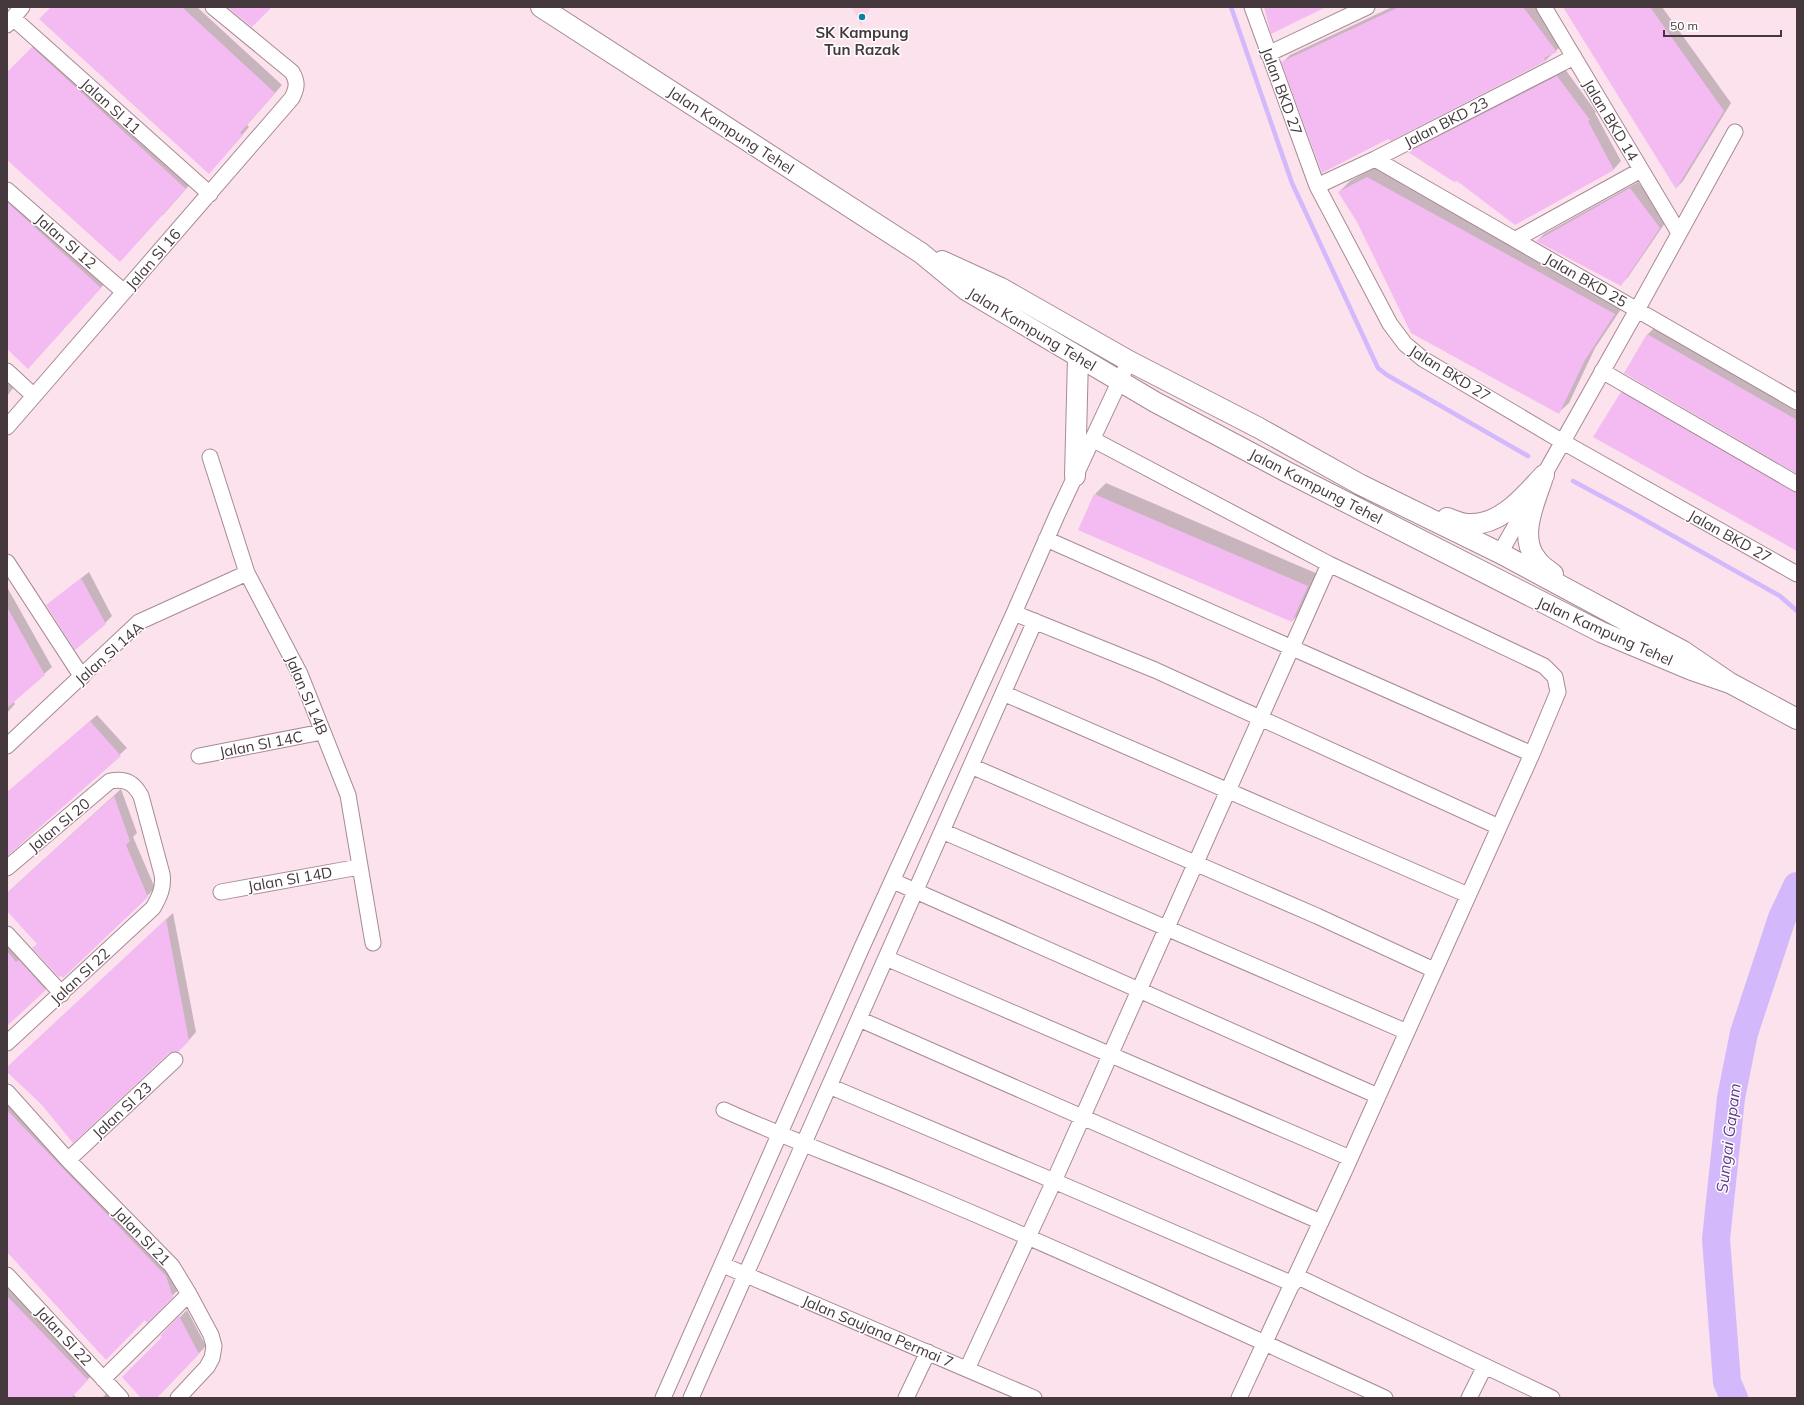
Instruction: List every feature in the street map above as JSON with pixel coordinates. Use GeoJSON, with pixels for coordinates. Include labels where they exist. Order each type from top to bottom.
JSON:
{"type":"FeatureCollection","features":[{"type":"Feature","properties":{"kind":"main road","name":"Jalan Kampung Tehel"},"geometry":{"type":"LineString","coordinates":[[541,7],[921,253],[966,290],[1120,382],[1287,472],[1601,632],[1692,670],[1730,683]]}},
{"type":"Feature","properties":{"kind":"main road","name":"Jalan Kampung Tehel"},"geometry":{"type":"LineString","coordinates":[[921,253],[1008,291],[1129,361],[1259,428],[1361,485],[1500,553],[1683,651],[1730,683],[1797,719]]}},
{"type":"Feature","properties":{"kind":"main road"},"geometry":{"type":"LineString","coordinates":[[1075,476],[1078,358]]}},
{"type":"Feature","properties":{"kind":"main road"},"geometry":{"type":"LineString","coordinates":[[1287,472],[1369,505],[1460,551],[1481,556],[1500,553],[1506,570],[1514,578],[1577,612],[1601,632]]}},
{"type":"Feature","properties":{"kind":"main road"},"geometry":{"type":"LineString","coordinates":[[1361,485],[1467,524],[1485,522],[1503,514],[1519,501],[1544,475]]}},
{"type":"Feature","properties":{"kind":"main road"},"geometry":{"type":"LineString","coordinates":[[1544,475],[1532,509],[1528,530],[1529,546],[1536,560],[1553,574],[1632,624]]}},
{"type":"Feature","properties":{"kind":"street","name":"Jalan SI 16"},"geometry":{"type":"LineString","coordinates":[[7,427],[292,98],[296,88],[296,80],[292,72],[213,7]]}},
{"type":"Feature","properties":{"kind":"street","name":"Jalan BKD 27"},"geometry":{"type":"LineString","coordinates":[[1252,7],[1317,186],[1390,324],[1405,344],[1424,359],[1563,442],[1797,574]]}},
{"type":"Feature","properties":{"kind":"street"},"geometry":{"type":"LineString","coordinates":[[1268,54],[1367,7]]}},
{"type":"Feature","properties":{"kind":"street","name":"Jalan BKD 14"},"geometry":{"type":"LineString","coordinates":[[1544,7],[1679,233]]}},
{"type":"Feature","properties":{"kind":"street","name":"Jalan SI 11"},"geometry":{"type":"LineString","coordinates":[[14,17],[210,194]]}},
{"type":"Feature","properties":{"kind":"street","name":"Jalan BKD 23"},"geometry":{"type":"LineString","coordinates":[[1317,186],[1574,57]]}},
{"type":"Feature","properties":{"kind":"street"},"geometry":{"type":"LineString","coordinates":[[1500,553],[1735,132]]}},
{"type":"Feature","properties":{"kind":"street","name":"Jalan BKD 25"},"geometry":{"type":"LineString","coordinates":[[1375,158],[1797,402]]}},
{"type":"Feature","properties":{"kind":"street"},"geometry":{"type":"LineString","coordinates":[[1516,239],[1641,170]]}},
{"type":"Feature","properties":{"kind":"street","name":"Jalan SI 12"},"geometry":{"type":"LineString","coordinates":[[7,190],[124,292]]}},
{"type":"Feature","properties":{"kind":"street"},"geometry":{"type":"LineString","coordinates":[[669,1396],[779,1134],[1046,539],[1129,361]]}},
{"type":"Feature","properties":{"kind":"street"},"geometry":{"type":"LineString","coordinates":[[7,371],[34,396]]}},
{"type":"Feature","properties":{"kind":"street"},"geometry":{"type":"LineString","coordinates":[[1602,371],[1797,484]]}},
{"type":"Feature","properties":{"kind":"street"},"geometry":{"type":"LineString","coordinates":[[1092,439],[1329,564],[1544,666],[1555,677],[1558,692],[1532,754],[1407,1032],[1239,1398]]}},
{"type":"Feature","properties":{"kind":"street","name":"Jalan SI 14B"},"geometry":{"type":"LineString","coordinates":[[210,457],[247,572],[300,674],[348,795],[372,943]]}},
{"type":"Feature","properties":{"kind":"street"},"geometry":{"type":"LineString","coordinates":[[1046,539],[1532,754]]}},
{"type":"Feature","properties":{"kind":"street"},"geometry":{"type":"LineString","coordinates":[[7,562],[82,677]]}},
{"type":"Feature","properties":{"kind":"street"},"geometry":{"type":"LineString","coordinates":[[967,1369],[1082,1118],[1329,564]]}},
{"type":"Feature","properties":{"kind":"street","name":"Jalan SI 14A"},"geometry":{"type":"LineString","coordinates":[[7,746],[139,622],[247,572]]}},
{"type":"Feature","properties":{"kind":"street"},"geometry":{"type":"LineString","coordinates":[[1014,613],[1155,670],[1499,827]]}},
{"type":"Feature","properties":{"kind":"street"},"geometry":{"type":"LineString","coordinates":[[691,1398],[1035,621]]}},
{"type":"Feature","properties":{"kind":"street"},"geometry":{"type":"LineString","coordinates":[[1003,693],[1468,894]]}},
{"type":"Feature","properties":{"kind":"street","name":"Jalan SI 14C"},"geometry":{"type":"LineString","coordinates":[[199,756],[322,732]]}},
{"type":"Feature","properties":{"kind":"street"},"geometry":{"type":"LineString","coordinates":[[971,766],[1196,863],[1434,970]]}},
{"type":"Feature","properties":{"kind":"street","name":"Jalan SI 22"},"geometry":{"type":"LineString","coordinates":[[7,1043],[62,994],[153,908],[162,891],[162,874],[141,796],[136,786],[128,781],[119,779],[110,781]]}},
{"type":"Feature","properties":{"kind":"street","name":"Jalan SI 20"},"geometry":{"type":"LineString","coordinates":[[7,868],[110,781]]}},
{"type":"Feature","properties":{"kind":"street"},"geometry":{"type":"LineString","coordinates":[[942,831],[1407,1032]]}},
{"type":"Feature","properties":{"kind":"street","name":"Jalan SI 14D"},"geometry":{"type":"LineString","coordinates":[[221,892],[359,867]]}},
{"type":"Feature","properties":{"kind":"street"},"geometry":{"type":"LineString","coordinates":[[893,881],[1378,1096]]}},
{"type":"Feature","properties":{"kind":"street"},"geometry":{"type":"LineString","coordinates":[[7,934],[62,994]]}},
{"type":"Feature","properties":{"kind":"street"},"geometry":{"type":"LineString","coordinates":[[886,958],[1111,1053],[1350,1158]]}},
{"type":"Feature","properties":{"kind":"street"},"geometry":{"type":"LineString","coordinates":[[859,1019],[1321,1222]]}},
{"type":"Feature","properties":{"kind":"street","name":"Jalan SI 23"},"geometry":{"type":"LineString","coordinates":[[68,1160],[175,1060]]}},
{"type":"Feature","properties":{"kind":"street"},"geometry":{"type":"LineString","coordinates":[[829,1086],[1294,1280],[1485,1366],[1552,1398]]}},
{"type":"Feature","properties":{"kind":"street","name":"Jalan SI 21"},"geometry":{"type":"LineString","coordinates":[[7,1092],[68,1160],[172,1266],[189,1294],[211,1335],[214,1346],[212,1358],[207,1367],[178,1398]]}},
{"type":"Feature","properties":{"kind":"street"},"geometry":{"type":"LineString","coordinates":[[724,1110],[779,1134],[918,1190],[1385,1398]]}},
{"type":"Feature","properties":{"kind":"street","name":"Jalan Saujana Permai 7"},"geometry":{"type":"LineString","coordinates":[[723,1265],[745,1276],[1034,1398]]}},
{"type":"Feature","properties":{"kind":"street","name":"Jalan SI 22"},"geometry":{"type":"LineString","coordinates":[[9,1280],[121,1398]]}},
{"type":"Feature","properties":{"kind":"street"},"geometry":{"type":"LineString","coordinates":[[103,1379],[189,1294]]}},
{"type":"Feature","properties":{"kind":"street"},"geometry":{"type":"LineString","coordinates":[[906,1398],[928,1352]]}},
{"type":"Feature","properties":{"kind":"street"},"geometry":{"type":"LineString","coordinates":[[1469,1398],[1485,1366]]}},
{"type":"Feature","properties":{"kind":"shaded area","name":"SK Kampung Tun Razak"},"geometry":{"type":"Polygon","coordinates":[[[852,7],[871,7],[861,26],[852,7]]]}},
{"type":"Feature","properties":{"kind":"building"},"geometry":{"type":"Polygon","coordinates":[[[51,7],[182,7],[275,93],[240,133],[243,135],[209,174],[39,19],[51,7]]]}},
{"type":"Feature","properties":{"kind":"building"},"geometry":{"type":"Polygon","coordinates":[[[227,7],[272,7],[252,27],[227,7]]]}},
{"type":"Feature","properties":{"kind":"building"},"geometry":{"type":"Polygon","coordinates":[[[1264,7],[1326,7],[1271,34],[1264,7]]]}},
{"type":"Feature","properties":{"kind":"building"},"geometry":{"type":"Polygon","coordinates":[[[1399,7],[1523,7],[1557,52],[1544,58],[1546,61],[1391,141],[1388,139],[1322,173],[1281,62],[1399,7]]]}},
{"type":"Feature","properties":{"kind":"building"},"geometry":{"type":"Polygon","coordinates":[[[1563,7],[1650,7],[1724,111],[1676,189],[1563,7]]]}},
{"type":"Feature","properties":{"kind":"building"},"geometry":{"type":"Polygon","coordinates":[[[32,47],[186,189],[120,262],[7,160],[7,72],[32,47]]]}},
{"type":"Feature","properties":{"kind":"building"},"geometry":{"type":"Polygon","coordinates":[[[1557,76],[1590,120],[1588,121],[1614,170],[1515,225],[1457,181],[1454,182],[1408,152],[1557,76]]]}},
{"type":"Feature","properties":{"kind":"building"},"geometry":{"type":"Polygon","coordinates":[[[1367,177],[1615,314],[1585,360],[1559,414],[1411,333],[1357,222],[1338,192],[1367,177]]]}},
{"type":"Feature","properties":{"kind":"building"},"geometry":{"type":"Polygon","coordinates":[[[1630,188],[1660,228],[1621,286],[1536,241],[1630,188]]]}},
{"type":"Feature","properties":{"kind":"building"},"geometry":{"type":"Polygon","coordinates":[[[7,202],[101,288],[28,369],[7,349],[7,202]]]}},
{"type":"Feature","properties":{"kind":"building"},"geometry":{"type":"Polygon","coordinates":[[[1647,334],[1797,420],[1797,474],[1624,373],[1647,334]]]}},
{"type":"Feature","properties":{"kind":"building"},"geometry":{"type":"Polygon","coordinates":[[[1621,392],[1797,493],[1797,551],[1593,437],[1621,392]]]}},
{"type":"Feature","properties":{"kind":"building"},"geometry":{"type":"Polygon","coordinates":[[[1094,494],[1308,586],[1292,622],[1078,530],[1094,494]]]}},
{"type":"Feature","properties":{"kind":"building"},"geometry":{"type":"Polygon","coordinates":[[[81,578],[106,624],[75,650],[46,605],[81,578]]]}},
{"type":"Feature","properties":{"kind":"building"},"geometry":{"type":"Polygon","coordinates":[[[7,607],[45,675],[7,708],[7,607]]]}},
{"type":"Feature","properties":{"kind":"building"},"geometry":{"type":"Polygon","coordinates":[[[90,721],[121,756],[7,856],[7,792],[90,721]]]}},
{"type":"Feature","properties":{"kind":"building"},"geometry":{"type":"Polygon","coordinates":[[[114,796],[130,841],[126,845],[148,897],[63,978],[61,976],[59,977],[32,948],[37,944],[7,911],[7,893],[114,796]]]}},
{"type":"Feature","properties":{"kind":"building"},"geometry":{"type":"Polygon","coordinates":[[[166,919],[189,1041],[178,1052],[169,1053],[73,1143],[42,1105],[7,1072],[7,1067],[166,919]]]}},
{"type":"Feature","properties":{"kind":"building"},"geometry":{"type":"Polygon","coordinates":[[[7,951],[16,962],[19,960],[46,990],[7,1026],[7,951]]]}},
{"type":"Feature","properties":{"kind":"building"},"geometry":{"type":"Polygon","coordinates":[[[7,1110],[166,1276],[173,1297],[147,1323],[145,1320],[106,1360],[7,1252],[7,1110]]]}},
{"type":"Feature","properties":{"kind":"building"},"geometry":{"type":"Polygon","coordinates":[[[7,1296],[88,1380],[71,1398],[7,1398],[7,1296]]]}},
{"type":"Feature","properties":{"kind":"building"},"geometry":{"type":"Polygon","coordinates":[[[179,1316],[199,1354],[157,1398],[141,1398],[122,1377],[162,1337],[160,1336],[179,1316]]]}},
{"type":"Feature","properties":{"kind":"waterway"},"geometry":{"type":"LineString","coordinates":[[1231,7],[1292,183],[1378,368],[1387,375],[1528,456]]}},
{"type":"Feature","properties":{"kind":"waterway"},"geometry":{"type":"LineString","coordinates":[[1573,481],[1780,596],[1797,611]]}},
{"type":"Feature","properties":{"kind":"waterway","name":"Sungai Gapam"},"geometry":{"type":"LineString","coordinates":[[1734,1398],[1727,1382],[1716,1239],[1731,1098],[1744,1033],[1782,918],[1797,886]]}},
{"type":"Feature","properties":{"kind":"place","name":"SK Kampung Tun Razak"},"geometry":{"type":"Point","coordinates":[862,17]}}]}
